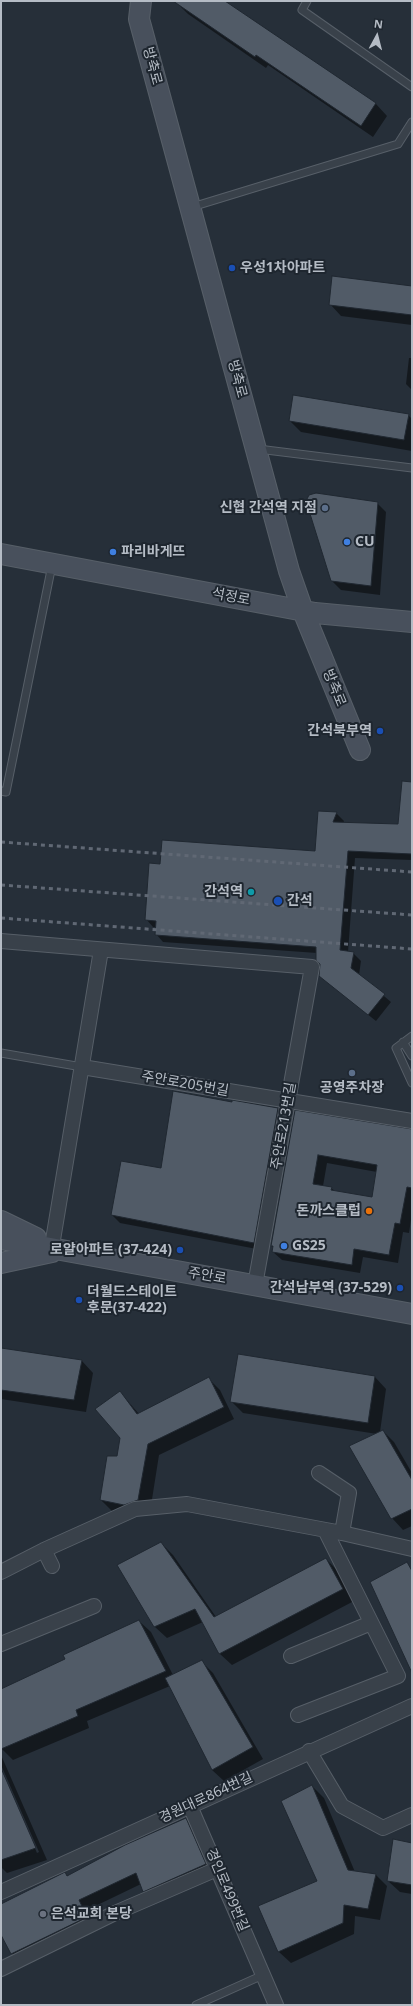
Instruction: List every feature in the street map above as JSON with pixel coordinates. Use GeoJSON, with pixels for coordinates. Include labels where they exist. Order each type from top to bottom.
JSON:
{"type":"FeatureCollection","features":[{"type":"Feature","properties":{"kind":"main road","name":"방축로"},"geometry":{"type":"LineString","coordinates":[[141,1],[139,19],[289,570],[303,611],[360,750]]}},
{"type":"Feature","properties":{"kind":"main road","name":"석정로"},"geometry":{"type":"LineString","coordinates":[[1,554],[303,611],[412,622]]}},
{"type":"Feature","properties":{"kind":"main road"},"geometry":{"type":"LineString","coordinates":[[1,1221],[57,1248]]}},
{"type":"Feature","properties":{"kind":"main road","name":"주안로"},"geometry":{"type":"LineString","coordinates":[[1,1239],[412,1314]]}},
{"type":"Feature","properties":{"kind":"main road"},"geometry":{"type":"LineString","coordinates":[[1,1263],[57,1248]]}},
{"type":"Feature","properties":{"kind":"street"},"geometry":{"type":"LineString","coordinates":[[1,942],[101,950],[82,1067],[57,1248]]}},
{"type":"Feature","properties":{"kind":"street","name":"주안로213번길"},"geometry":{"type":"LineString","coordinates":[[101,950],[312,967],[255,1285]]}},
{"type":"Feature","properties":{"kind":"street","name":"주안로205번길"},"geometry":{"type":"LineString","coordinates":[[82,1067],[412,1121]]}},
{"type":"Feature","properties":{"kind":"street"},"geometry":{"type":"LineString","coordinates":[[319,1473],[349,1493],[342,1533]]}},
{"type":"Feature","properties":{"kind":"street"},"geometry":{"type":"LineString","coordinates":[[1,1572],[44,1550],[134,1509],[187,1504],[342,1533],[412,1549]]}},
{"type":"Feature","properties":{"kind":"street"},"geometry":{"type":"LineString","coordinates":[[298,1715],[398,1676],[325,1530]]}},
{"type":"Feature","properties":{"kind":"street"},"geometry":{"type":"LineString","coordinates":[[44,1550],[52,1566]]}},
{"type":"Feature","properties":{"kind":"street"},"geometry":{"type":"LineString","coordinates":[[1,1644],[94,1606]]}},
{"type":"Feature","properties":{"kind":"street"},"geometry":{"type":"LineString","coordinates":[[291,1656],[372,1623]]}},
{"type":"Feature","properties":{"kind":"street","name":"경원대로864번길"},"geometry":{"type":"LineString","coordinates":[[1,1892],[309,1751],[412,1706]]}},
{"type":"Feature","properties":{"kind":"street"},"geometry":{"type":"LineString","coordinates":[[309,1751],[342,1806],[384,1828],[412,1815]]}},
{"type":"Feature","properties":{"kind":"street","name":"경인로499번길"},"geometry":{"type":"LineString","coordinates":[[190,1806],[276,2005]]}},
{"type":"Feature","properties":{"kind":"street"},"geometry":{"type":"LineString","coordinates":[[1,1969],[116,1913],[217,1869]]}},
{"type":"Feature","properties":{"kind":"lane"},"geometry":{"type":"LineString","coordinates":[[307,1],[302,10],[412,87]]}},
{"type":"Feature","properties":{"kind":"lane"},"geometry":{"type":"LineString","coordinates":[[190,208],[398,144],[412,122]]}},
{"type":"Feature","properties":{"kind":"lane"},"geometry":{"type":"LineString","coordinates":[[255,449],[412,468]]}},
{"type":"Feature","properties":{"kind":"lane"},"geometry":{"type":"LineString","coordinates":[[4,792],[52,563]]}},
{"type":"Feature","properties":{"kind":"lane"},"geometry":{"type":"LineString","coordinates":[[412,1036],[396,1048],[412,1083]]}},
{"type":"Feature","properties":{"kind":"lane"},"geometry":{"type":"LineString","coordinates":[[403,1042],[412,1056]]}},
{"type":"Feature","properties":{"kind":"lane"},"geometry":{"type":"LineString","coordinates":[[1,1053],[82,1067]]}},
{"type":"Feature","properties":{"kind":"lane"},"geometry":{"type":"LineString","coordinates":[[196,2005],[263,1975]]}},
{"type":"Feature","properties":{"kind":"building"},"geometry":{"type":"Polygon","coordinates":[[[173,1],[225,1],[376,103],[361,126],[256,55],[255,57],[173,1]]]}},
{"type":"Feature","properties":{"kind":"building"},"geometry":{"type":"Polygon","coordinates":[[[332,276],[412,286],[412,315],[329,305],[332,276]]]}},
{"type":"Feature","properties":{"kind":"building"},"geometry":{"type":"Polygon","coordinates":[[[293,395],[409,414],[404,440],[289,421],[293,395]]]}},
{"type":"Feature","properties":{"kind":"building","name":"CU"},"geometry":{"type":"Polygon","coordinates":[[[316,493],[378,502],[371,586],[331,581],[306,501],[309,495],[316,493]]]}},
{"type":"Feature","properties":{"kind":"building","name":"간석역"},"geometry":{"type":"Polygon","coordinates":[[[402,781],[412,782],[412,854],[348,851],[340,950],[354,952],[351,968],[385,994],[368,1015],[319,976],[320,964],[316,960],[316,947],[155,935],[156,921],[145,920],[149,863],[160,864],[162,840],[315,851],[318,811],[337,812],[333,822],[398,824],[402,781]]]}},
{"type":"Feature","properties":{"kind":"building"},"geometry":{"type":"Polygon","coordinates":[[[173,1091],[232,1102],[232,1100],[278,1108],[254,1243],[111,1215],[121,1161],[161,1168],[173,1091]]]}},
{"type":"Feature","properties":{"kind":"building"},"geometry":{"type":"Polygon","coordinates":[[[295,1110],[412,1129],[412,1188],[407,1187],[400,1224],[395,1223],[389,1255],[354,1249],[352,1265],[272,1252],[273,1246],[271,1246],[295,1110]],[[318,1155],[313,1184],[332,1187],[331,1190],[372,1197],[377,1165],[318,1155]]]}},
{"type":"Feature","properties":{"kind":"building"},"geometry":{"type":"Polygon","coordinates":[[[1,1348],[82,1360],[74,1400],[1,1390],[1,1348]]]}},
{"type":"Feature","properties":{"kind":"building"},"geometry":{"type":"Polygon","coordinates":[[[238,1354],[375,1376],[368,1423],[230,1402],[238,1354]]]}},
{"type":"Feature","properties":{"kind":"building"},"geometry":{"type":"Polygon","coordinates":[[[209,1377],[224,1407],[148,1444],[138,1500],[124,1505],[100,1500],[107,1456],[117,1456],[120,1438],[95,1409],[120,1391],[137,1414],[209,1377]]]}},
{"type":"Feature","properties":{"kind":"building"},"geometry":{"type":"Polygon","coordinates":[[[383,1430],[412,1480],[412,1509],[391,1519],[349,1446],[383,1430]]]}},
{"type":"Feature","properties":{"kind":"building"},"geometry":{"type":"Polygon","coordinates":[[[161,1542],[214,1617],[326,1558],[343,1589],[219,1654],[195,1609],[154,1627],[117,1565],[161,1542]]]}},
{"type":"Feature","properties":{"kind":"building"},"geometry":{"type":"Polygon","coordinates":[[[407,1562],[412,1571],[412,1673],[370,1582],[407,1562]]]}},
{"type":"Feature","properties":{"kind":"building"},"geometry":{"type":"Polygon","coordinates":[[[139,1620],[166,1671],[76,1710],[78,1716],[1,1749],[1,1689],[65,1659],[63,1655],[139,1620]]]}},
{"type":"Feature","properties":{"kind":"building"},"geometry":{"type":"Polygon","coordinates":[[[202,1660],[253,1747],[212,1770],[165,1678],[202,1660]]]}},
{"type":"Feature","properties":{"kind":"building"},"geometry":{"type":"Polygon","coordinates":[[[1,1768],[36,1848],[1,1860],[1,1768]]]}},
{"type":"Feature","properties":{"kind":"building"},"geometry":{"type":"Polygon","coordinates":[[[312,1785],[348,1870],[376,1874],[368,1909],[344,1905],[343,1923],[278,1952],[258,1906],[317,1881],[281,1801],[312,1785]]]}},
{"type":"Feature","properties":{"kind":"building"},"geometry":{"type":"Polygon","coordinates":[[[186,1818],[206,1864],[143,1892],[136,1873],[79,1900],[87,1917],[11,1954],[1,1935],[1,1904],[65,1872],[67,1876],[125,1845],[186,1818]]]}},
{"type":"Feature","properties":{"kind":"building"},"geometry":{"type":"Polygon","coordinates":[[[393,1839],[412,1843],[412,1885],[387,1881],[393,1839]]]}},
{"type":"Feature","properties":{"kind":"railway"},"geometry":{"type":"LineString","coordinates":[[1,842],[412,872]]}},
{"type":"Feature","properties":{"kind":"railway"},"geometry":{"type":"LineString","coordinates":[[1,885],[412,915]]}},
{"type":"Feature","properties":{"kind":"railway"},"geometry":{"type":"LineString","coordinates":[[1,918],[412,949]]}},
{"type":"Feature","properties":{"kind":"place","name":"우성1차아파트"},"geometry":{"type":"Point","coordinates":[232,268]}},
{"type":"Feature","properties":{"kind":"place","name":"신협 간석역 지점"},"geometry":{"type":"Point","coordinates":[325,508]}},
{"type":"Feature","properties":{"kind":"place","name":"CU"},"geometry":{"type":"Point","coordinates":[347,542]}},
{"type":"Feature","properties":{"kind":"place","name":"파리바게뜨"},"geometry":{"type":"Point","coordinates":[113,552]}},
{"type":"Feature","properties":{"kind":"place","name":"간석북부역"},"geometry":{"type":"Point","coordinates":[380,731]}},
{"type":"Feature","properties":{"kind":"place","name":"간석역"},"geometry":{"type":"Point","coordinates":[251,892]}},
{"type":"Feature","properties":{"kind":"place","name":"간석"},"geometry":{"type":"Point","coordinates":[278,901]}},
{"type":"Feature","properties":{"kind":"place","name":"공영주차장"},"geometry":{"type":"Point","coordinates":[352,1073]}},
{"type":"Feature","properties":{"kind":"place","name":"돈까스클럽"},"geometry":{"type":"Point","coordinates":[369,1211]}},
{"type":"Feature","properties":{"kind":"place","name":"GS25"},"geometry":{"type":"Point","coordinates":[284,1246]}},
{"type":"Feature","properties":{"kind":"place","name":"로얄아파트 (37-424)"},"geometry":{"type":"Point","coordinates":[180,1250]}},
{"type":"Feature","properties":{"kind":"place","name":"간석남부역 (37-529)"},"geometry":{"type":"Point","coordinates":[400,1288]}},
{"type":"Feature","properties":{"kind":"place","name":"더월드스테이트 후문(37-422)"},"geometry":{"type":"Point","coordinates":[79,1300]}},
{"type":"Feature","properties":{"kind":"place","name":"은석교회 본당"},"geometry":{"type":"Point","coordinates":[43,1914]}}]}
